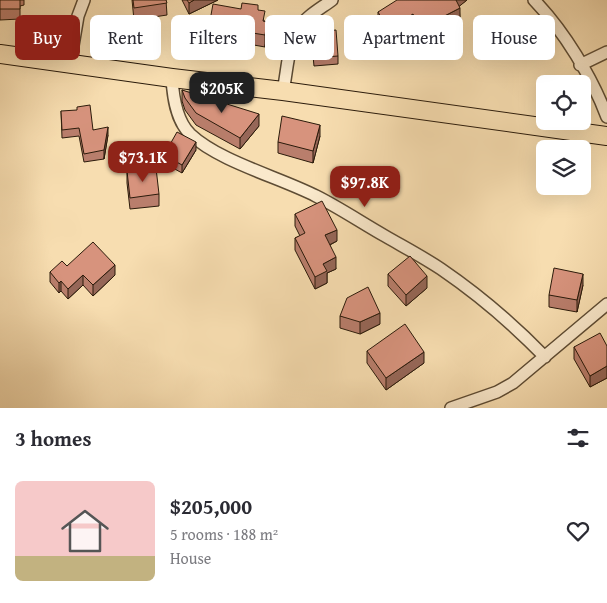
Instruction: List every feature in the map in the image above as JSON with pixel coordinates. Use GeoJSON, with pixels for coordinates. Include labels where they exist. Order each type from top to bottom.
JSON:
{"type":"FeatureCollection","features":[{"type":"Feature","properties":{"kind":"main road"},"geometry":{"type":"LineString","coordinates":[[0,54],[607,136]]}},
{"type":"Feature","properties":{"kind":"street"},"geometry":{"type":"LineString","coordinates":[[70,63],[78,16],[84,0]]}},
{"type":"Feature","properties":{"kind":"street"},"geometry":{"type":"LineString","coordinates":[[283,91],[292,45],[297,31],[307,19],[332,0]]}},
{"type":"Feature","properties":{"kind":"street"},"geometry":{"type":"LineString","coordinates":[[534,0],[555,26],[580,65],[601,102],[607,117]]}},
{"type":"Feature","properties":{"kind":"street"},"geometry":{"type":"LineString","coordinates":[[580,65],[607,52]]}},
{"type":"Feature","properties":{"kind":"street"},"geometry":{"type":"LineString","coordinates":[[172,78],[176,108],[182,123],[189,133],[202,144],[242,164],[288,182],[321,198],[419,255],[488,304],[545,357]]}},
{"type":"Feature","properties":{"kind":"street"},"geometry":{"type":"LineString","coordinates":[[451,408],[497,392],[513,383],[607,304]]}},
{"type":"Feature","properties":{"kind":"building"},"geometry":{"type":"Polygon","coordinates":[[[0,0],[20,0],[20,9],[0,9],[0,0]]]}},
{"type":"Feature","properties":{"kind":"building"},"geometry":{"type":"Polygon","coordinates":[[[133,0],[166,0],[167,3],[134,8],[133,0]]]}},
{"type":"Feature","properties":{"kind":"building"},"geometry":{"type":"Polygon","coordinates":[[[397,0],[456,0],[460,8],[446,15],[380,15],[378,12],[397,0]]]}},
{"type":"Feature","properties":{"kind":"building"},"geometry":{"type":"Polygon","coordinates":[[[242,3],[258,5],[258,10],[265,11],[263,21],[265,22],[265,35],[255,33],[255,15],[211,15],[213,4],[241,9],[242,3]]]}},
{"type":"Feature","properties":{"kind":"building"},"geometry":{"type":"Polygon","coordinates":[[[334,30],[336,30],[338,56],[334,56],[334,30]]]}},
{"type":"Feature","properties":{"kind":"building"},"geometry":{"type":"Polygon","coordinates":[[[182,90],[259,114],[240,138],[196,113],[185,98],[182,90]]]}},
{"type":"Feature","properties":{"kind":"building"},"geometry":{"type":"Polygon","coordinates":[[[90,105],[93,130],[108,127],[104,150],[84,154],[79,128],[62,130],[61,111],[77,110],[77,107],[90,105]]]}},
{"type":"Feature","properties":{"kind":"building"},"geometry":{"type":"Polygon","coordinates":[[[282,116],[320,125],[313,151],[278,142],[282,116]]]}},
{"type":"Feature","properties":{"kind":"building"},"geometry":{"type":"Polygon","coordinates":[[[177,132],[196,142],[182,165],[164,155],[177,132]]]}},
{"type":"Feature","properties":{"kind":"building"},"geometry":{"type":"Polygon","coordinates":[[[156,168],[159,194],[130,198],[127,171],[156,168]]]}},
{"type":"Feature","properties":{"kind":"building"},"geometry":{"type":"Polygon","coordinates":[[[322,201],[337,230],[325,235],[336,257],[323,264],[327,271],[315,277],[295,238],[305,233],[295,214],[322,201]]]}},
{"type":"Feature","properties":{"kind":"building"},"geometry":{"type":"Polygon","coordinates":[[[93,242],[115,265],[93,285],[83,275],[68,289],[61,281],[59,283],[50,272],[62,261],[67,266],[93,242]]]}},
{"type":"Feature","properties":{"kind":"building"},"geometry":{"type":"Polygon","coordinates":[[[410,256],[427,276],[406,295],[388,274],[410,256]]]}},
{"type":"Feature","properties":{"kind":"building"},"geometry":{"type":"Polygon","coordinates":[[[554,268],[583,274],[577,300],[549,295],[554,268]]]}},
{"type":"Feature","properties":{"kind":"building"},"geometry":{"type":"Polygon","coordinates":[[[368,287],[380,313],[360,322],[340,316],[347,298],[368,287]]]}},
{"type":"Feature","properties":{"kind":"building"},"geometry":{"type":"Polygon","coordinates":[[[405,324],[424,352],[386,378],[367,351],[405,324]]]}},
{"type":"Feature","properties":{"kind":"building"},"geometry":{"type":"Polygon","coordinates":[[[600,333],[607,346],[607,366],[590,376],[574,347],[600,333]]]}}]}
